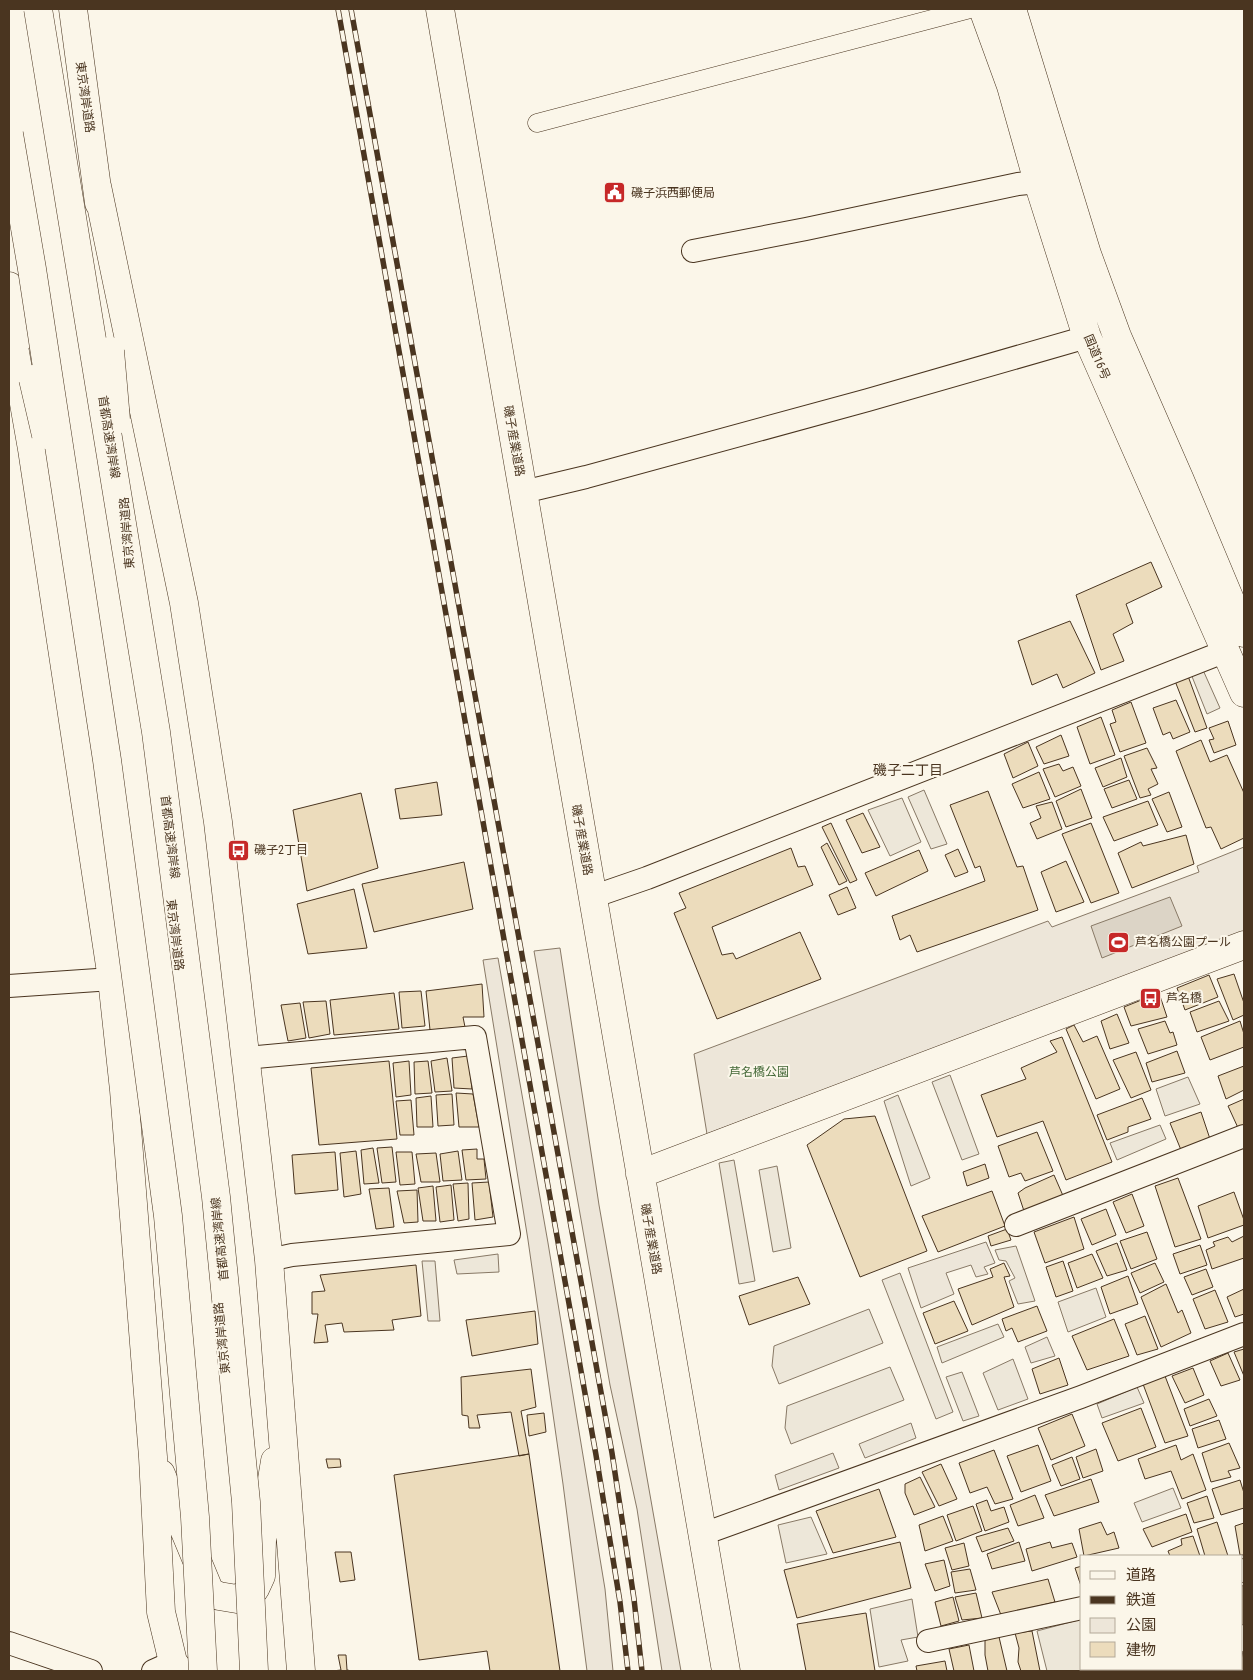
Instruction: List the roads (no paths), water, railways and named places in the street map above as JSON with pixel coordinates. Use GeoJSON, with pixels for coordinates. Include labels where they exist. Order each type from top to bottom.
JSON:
{"type":"FeatureCollection","features":[{"type":"Feature","properties":{"kind":"main road","name":"首都高速湾岸線"},"geometry":{"type":"LineString","coordinates":[[38,9],[156,732],[216,1197],[246,1502],[254,1671]]}},
{"type":"Feature","properties":{"kind":"main road","name":"東京湾岸道路"},"geometry":{"type":"LineString","coordinates":[[73,9],[98,186],[184,603],[218,822],[269,1260],[301,1671]]}},
{"type":"Feature","properties":{"kind":"main road","name":"磯子産業道路"},"geometry":{"type":"LineString","coordinates":[[440,9],[726,1671]]}},
{"type":"Feature","properties":{"kind":"main road","name":"国道16号"},"geometry":{"type":"LineString","coordinates":[[983,9],[1011,86],[1038,182],[1087,337],[1235,642]]}},
{"type":"Feature","properties":{"kind":"main road","name":"国道16号"},"geometry":{"type":"LineString","coordinates":[[1012,9],[1087,254],[1117,336],[1180,480],[1235,642],[1244,693]]}},
{"type":"Feature","properties":{"kind":"main road"},"geometry":{"type":"LineString","coordinates":[[9,134],[32,269],[106,750],[168,1216],[195,1517],[202,1671]]}},
{"type":"Feature","properties":{"kind":"main road","name":"東京湾岸道路"},"geometry":{"type":"LineString","coordinates":[[98,186],[110,351],[138,658],[200,1130],[223,1349],[244,1580],[248,1671]]}},
{"type":"Feature","properties":{"kind":"main road"},"geometry":{"type":"LineString","coordinates":[[9,286],[33,379],[103,681],[165,1111],[182,1246],[204,1501],[213,1671]]}},
{"type":"Feature","properties":{"kind":"main road","name":"東京湾岸道路"},"geometry":{"type":"LineString","coordinates":[[9,318],[32,449],[112,979],[124,1090],[153,1457],[161,1612],[169,1668]]}},
{"type":"Feature","properties":{"kind":"main road"},"geometry":{"type":"LineString","coordinates":[[640,1174],[1244,945]]}},
{"type":"Feature","properties":{"kind":"main road","name":"東京湾岸道路"},"geometry":{"type":"LineString","coordinates":[[153,1457],[210,1592],[219,1596],[237,1599],[255,1589],[261,1576],[262,1540],[273,1466],[283,1431]]}},
{"type":"Feature","properties":{"kind":"street"},"geometry":{"type":"LineString","coordinates":[[537,123],[970,9]]}},
{"type":"Feature","properties":{"kind":"street"},"geometry":{"type":"LineString","coordinates":[[693,251],[1018,184],[1038,182]]}},
{"type":"Feature","properties":{"kind":"street"},"geometry":{"type":"LineString","coordinates":[[523,492],[586,477],[868,400],[1087,337]]}},
{"type":"Feature","properties":{"kind":"street"},"geometry":{"type":"LineString","coordinates":[[592,897],[647,878],[1235,642]]}},
{"type":"Feature","properties":{"kind":"street"},"geometry":{"type":"LineString","coordinates":[[9,986],[112,979]]}},
{"type":"Feature","properties":{"kind":"street"},"geometry":{"type":"LineString","coordinates":[[246,1058],[475,1037],[509,1234],[269,1260]]}},
{"type":"Feature","properties":{"kind":"street"},"geometry":{"type":"LineString","coordinates":[[1016,1225],[1244,1136]]}},
{"type":"Feature","properties":{"kind":"street"},"geometry":{"type":"LineString","coordinates":[[703,1534],[1081,1397],[1244,1334]]}},
{"type":"Feature","properties":{"kind":"street"},"geometry":{"type":"LineString","coordinates":[[928,1641],[1080,1608]]}},
{"type":"Feature","properties":{"kind":"street"},"geometry":{"type":"LineString","coordinates":[[9,1643],[91,1671]]}},
{"type":"Feature","properties":{"kind":"railway"},"geometry":{"type":"LineString","coordinates":[[338,9],[596,1455],[620,1602],[628,1671]]}},
{"type":"Feature","properties":{"kind":"railway"},"geometry":{"type":"LineString","coordinates":[[351,9],[612,1453],[634,1599],[642,1671]]}},
{"type":"Feature","properties":{"kind":"place","name":"磯子浜西郵便局"},"geometry":{"type":"Point","coordinates":[615,193]}},
{"type":"Feature","properties":{"kind":"place","name":"磯子2丁目"},"geometry":{"type":"Point","coordinates":[238,850]}},
{"type":"Feature","properties":{"kind":"place","name":"芦名橋公園プール"},"geometry":{"type":"Point","coordinates":[1119,942]}},
{"type":"Feature","properties":{"kind":"place","name":"芦名橋"},"geometry":{"type":"Point","coordinates":[1150,998]}},
{"type":"Feature","properties":{"kind":"district","name":"磯子二丁目"},"geometry":{"type":"Point","coordinates":[908,770]}},
{"type":"Feature","properties":{"kind":"park label","name":"芦名橋公園"},"geometry":{"type":"Point","coordinates":[759,1072]}}]}
